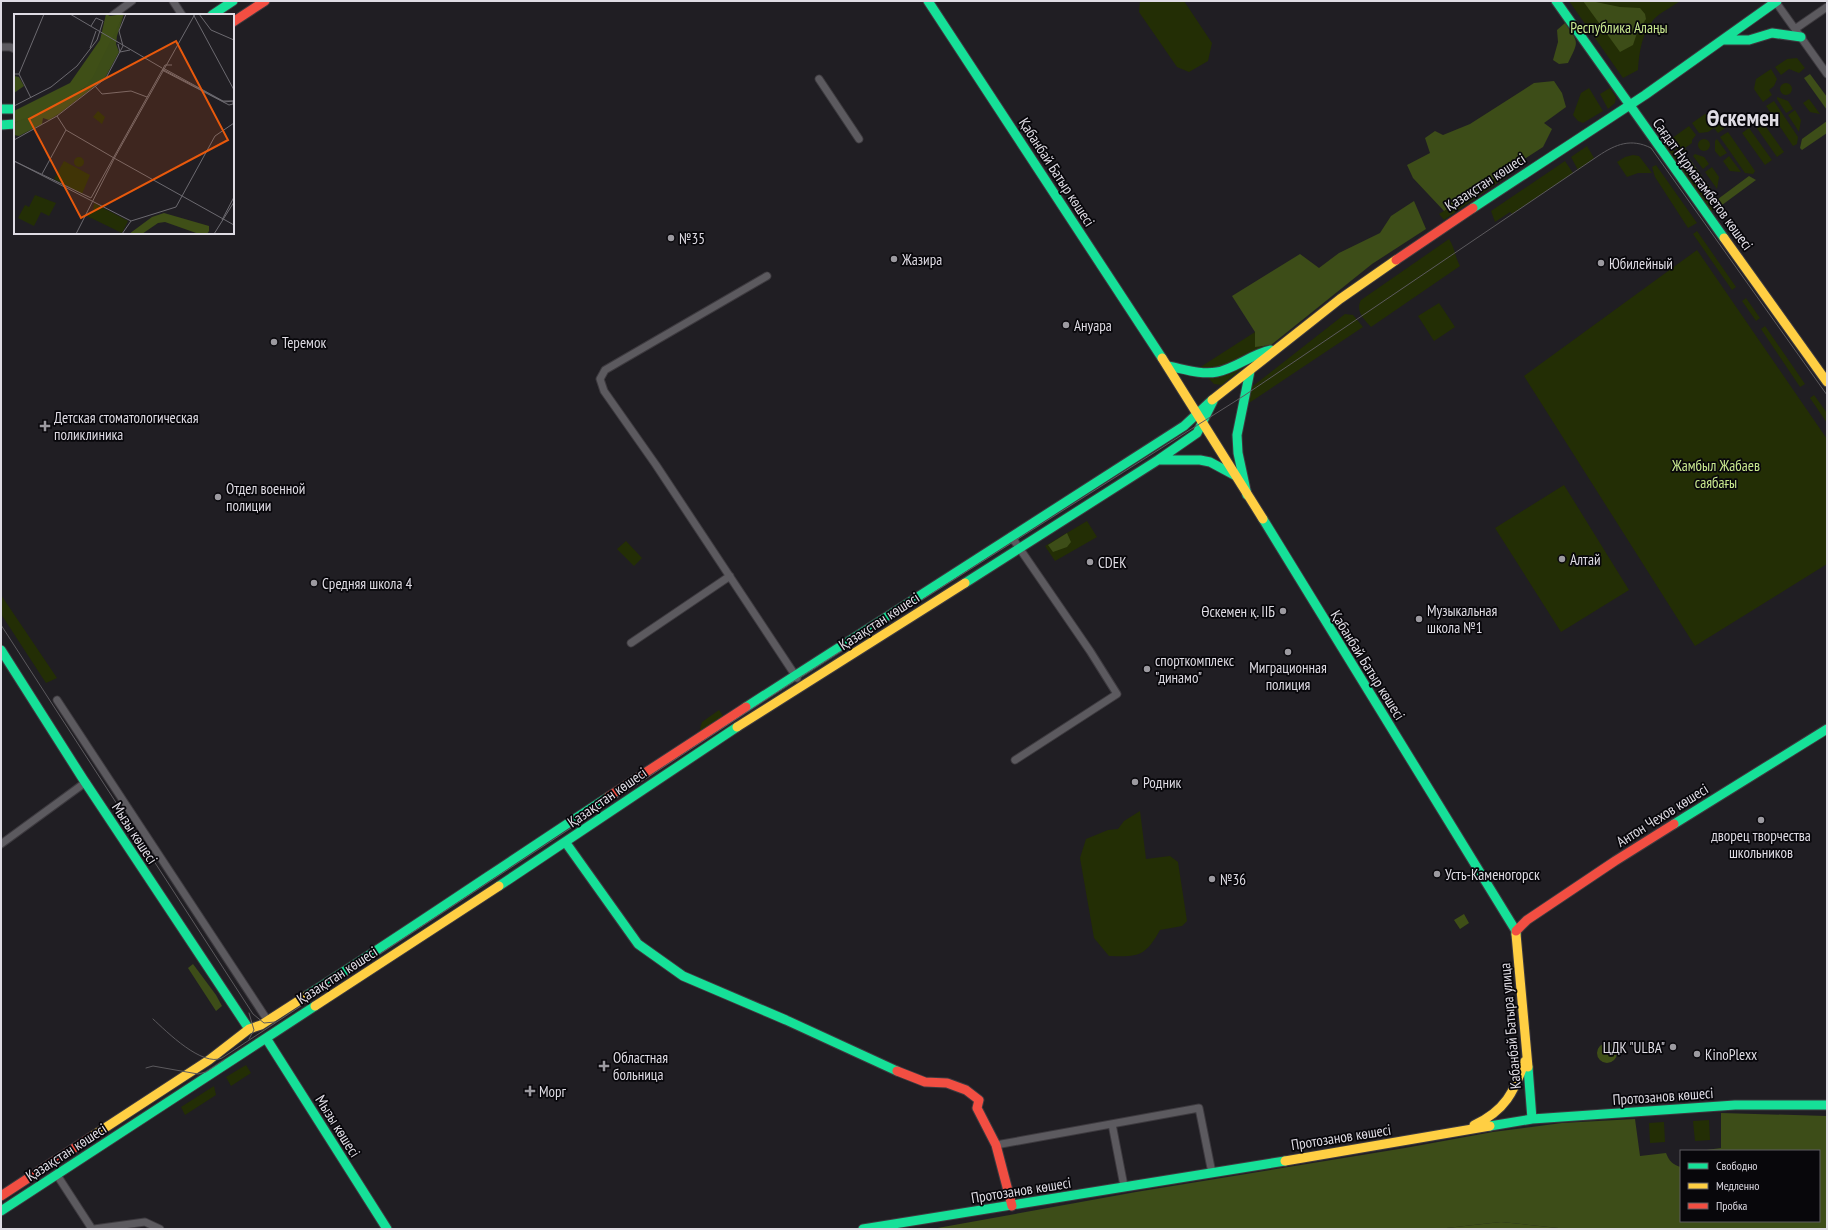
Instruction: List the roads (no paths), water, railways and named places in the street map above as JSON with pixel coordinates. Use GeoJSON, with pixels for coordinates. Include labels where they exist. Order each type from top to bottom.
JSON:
{"type":"FeatureCollection","features":[{"type":"Feature","properties":{"kind":"main road"},"geometry":{"type":"LineString","coordinates":[[234,21],[265,1]]}},
{"type":"Feature","properties":{"kind":"main road","name":"Қабанбай Батыр көшесі"},"geometry":{"type":"LineString","coordinates":[[928,1],[1121,296],[1166,362]]}},
{"type":"Feature","properties":{"kind":"main road","name":"Сағдат Нұрмағамбетов көшесі"},"geometry":{"type":"LineString","coordinates":[[1556,1],[1827,382]]}},
{"type":"Feature","properties":{"kind":"main road","name":"Қазақстан көшесі"},"geometry":{"type":"LineString","coordinates":[[1,1196],[209,1060],[249,1029],[268,1021],[386,945],[557,831],[864,631],[1183,427],[1216,396],[1250,371],[1340,299],[1441,228],[1629,105],[1725,40],[1776,1]]}},
{"type":"Feature","properties":{"kind":"main road"},"geometry":{"type":"LineString","coordinates":[[213,14],[231,2]]}},
{"type":"Feature","properties":{"kind":"main road"},"geometry":{"type":"LineString","coordinates":[[1725,40],[1749,40],[1772,33],[1801,37]]}},
{"type":"Feature","properties":{"kind":"main road"},"geometry":{"type":"LineString","coordinates":[[1,110],[14,109]]}},
{"type":"Feature","properties":{"kind":"main road"},"geometry":{"type":"LineString","coordinates":[[1,125],[14,124]]}},
{"type":"Feature","properties":{"kind":"main road"},"geometry":{"type":"LineString","coordinates":[[1166,362],[1211,374],[1261,352],[1278,348]]}},
{"type":"Feature","properties":{"kind":"main road"},"geometry":{"type":"LineString","coordinates":[[1166,362],[1198,412]]}},
{"type":"Feature","properties":{"kind":"main road"},"geometry":{"type":"LineString","coordinates":[[1247,495],[1238,453],[1237,434],[1250,371]]}},
{"type":"Feature","properties":{"kind":"main road","name":"Қазақстан көшесі"},"geometry":{"type":"LineString","coordinates":[[1,1211],[566,842],[699,751],[1158,460],[1198,433],[1216,396]]}},
{"type":"Feature","properties":{"kind":"main road","name":"Қабанбай Батыр көшесі"},"geometry":{"type":"LineString","coordinates":[[1198,412],[1247,495],[1516,931]]}},
{"type":"Feature","properties":{"kind":"main road"},"geometry":{"type":"LineString","coordinates":[[1158,460],[1200,460],[1210,462],[1236,476]]}},
{"type":"Feature","properties":{"kind":"main road"},"geometry":{"type":"LineString","coordinates":[[864,631],[871,643]]}},
{"type":"Feature","properties":{"kind":"main road","name":"Мызы көшесі"},"geometry":{"type":"LineString","coordinates":[[1,650],[4,661],[86,782],[249,1029]]}},
{"type":"Feature","properties":{"kind":"main road","name":"Антон Чехов көшесі"},"geometry":{"type":"LineString","coordinates":[[1516,931],[1527,920],[1615,861],[1827,729]]}},
{"type":"Feature","properties":{"kind":"main road"},"geometry":{"type":"LineString","coordinates":[[557,831],[638,944],[683,976],[786,1020],[894,1070],[926,1082],[947,1083],[966,1090],[979,1100],[977,1108],[996,1145],[1012,1206]]}},
{"type":"Feature","properties":{"kind":"main road","name":"Кабанбай Батыра улица"},"geometry":{"type":"LineString","coordinates":[[1516,931],[1532,1119]]}},
{"type":"Feature","properties":{"kind":"main road"},"geometry":{"type":"LineString","coordinates":[[386,945],[392,956]]}},
{"type":"Feature","properties":{"kind":"main road"},"geometry":{"type":"LineString","coordinates":[[279,1058],[278,1048],[280,1039],[287,1024]]}},
{"type":"Feature","properties":{"kind":"main road"},"geometry":{"type":"LineString","coordinates":[[249,1029],[266,1038]]}},
{"type":"Feature","properties":{"kind":"main road","name":"Мызы көшесі"},"geometry":{"type":"LineString","coordinates":[[266,1038],[387,1229]]}},
{"type":"Feature","properties":{"kind":"main road"},"geometry":{"type":"LineString","coordinates":[[246,1051],[265,1051],[279,1058]]}},
{"type":"Feature","properties":{"kind":"main road"},"geometry":{"type":"LineString","coordinates":[[1460,1132],[1484,1121],[1502,1109],[1513,1094],[1527,1054]]}},
{"type":"Feature","properties":{"kind":"main road"},"geometry":{"type":"LineString","coordinates":[[149,1099],[156,1110]]}},
{"type":"Feature","properties":{"kind":"main road","name":"Протозанов көшесі"},"geometry":{"type":"LineString","coordinates":[[863,1229],[1012,1206],[1124,1186],[1212,1173],[1532,1119],[1735,1105],[1827,1105]]}},
{"type":"Feature","properties":{"kind":"main road"},"geometry":{"type":"LineString","coordinates":[[55,1160],[57,1175]]}},
{"type":"Feature","properties":{"kind":"street"},"geometry":{"type":"LineString","coordinates":[[114,14],[132,1]]}},
{"type":"Feature","properties":{"kind":"street"},"geometry":{"type":"LineString","coordinates":[[173,1],[181,14]]}},
{"type":"Feature","properties":{"kind":"street"},"geometry":{"type":"LineString","coordinates":[[1776,1],[1827,74]]}},
{"type":"Feature","properties":{"kind":"street"},"geometry":{"type":"LineString","coordinates":[[1795,29],[1827,7]]}},
{"type":"Feature","properties":{"kind":"street"},"geometry":{"type":"LineString","coordinates":[[1,47],[14,49]]}},
{"type":"Feature","properties":{"kind":"street"},"geometry":{"type":"LineString","coordinates":[[819,79],[859,139]]}},
{"type":"Feature","properties":{"kind":"street"},"geometry":{"type":"LineString","coordinates":[[767,276],[605,370],[600,379],[604,391],[636,435],[802,686]]}},
{"type":"Feature","properties":{"kind":"street"},"geometry":{"type":"LineString","coordinates":[[1011,536],[1090,650],[1117,694],[1015,760]]}},
{"type":"Feature","properties":{"kind":"street"},"geometry":{"type":"LineString","coordinates":[[631,643],[730,576]]}},
{"type":"Feature","properties":{"kind":"street"},"geometry":{"type":"LineString","coordinates":[[57,700],[268,1021]]}},
{"type":"Feature","properties":{"kind":"street"},"geometry":{"type":"LineString","coordinates":[[1,844],[86,782]]}},
{"type":"Feature","properties":{"kind":"street"},"geometry":{"type":"LineString","coordinates":[[996,1145],[1199,1108],[1212,1173]]}},
{"type":"Feature","properties":{"kind":"street"},"geometry":{"type":"LineString","coordinates":[[1112,1124],[1124,1186]]}},
{"type":"Feature","properties":{"kind":"street"},"geometry":{"type":"LineString","coordinates":[[57,1175],[93,1229],[110,1228],[145,1222],[160,1229]]}},
{"type":"Feature","properties":{"kind":"tram line"},"geometry":{"type":"LineString","coordinates":[[153,1019],[185,1047],[195,1053],[205,1058],[222,1058],[797,679],[1245,395],[1611,148],[1630,143],[1637,143],[1651,148],[1827,395]]}},
{"type":"Feature","properties":{"kind":"tram line"},"geometry":{"type":"LineString","coordinates":[[1,625],[253,1014],[264,1023],[275,1022]]}},
{"type":"Feature","properties":{"kind":"tram line"},"geometry":{"type":"LineString","coordinates":[[249,1013],[254,1030],[249,1039]]}},
{"type":"Feature","properties":{"kind":"tram line"},"geometry":{"type":"LineString","coordinates":[[146,1068],[153,1066],[198,1074],[206,1072],[224,1060]]}},
{"type":"Feature","properties":{"kind":"place","name":"№35"},"geometry":{"type":"Point","coordinates":[671,238]}},
{"type":"Feature","properties":{"kind":"place","name":"Жазира"},"geometry":{"type":"Point","coordinates":[894,259]}},
{"type":"Feature","properties":{"kind":"place","name":"Юбилейный"},"geometry":{"type":"Point","coordinates":[1601,263]}},
{"type":"Feature","properties":{"kind":"place","name":"Ануара"},"geometry":{"type":"Point","coordinates":[1066,325]}},
{"type":"Feature","properties":{"kind":"place","name":"Теремок"},"geometry":{"type":"Point","coordinates":[274,342]}},
{"type":"Feature","properties":{"kind":"place","name":"Детская стоматологическая поликлиника"},"geometry":{"type":"Point","coordinates":[45,426]}},
{"type":"Feature","properties":{"kind":"place","name":"Отдел военной полиции"},"geometry":{"type":"Point","coordinates":[218,497]}},
{"type":"Feature","properties":{"kind":"place","name":"Алтай"},"geometry":{"type":"Point","coordinates":[1562,559]}},
{"type":"Feature","properties":{"kind":"place","name":"CDEK"},"geometry":{"type":"Point","coordinates":[1090,562]}},
{"type":"Feature","properties":{"kind":"place","name":"Средняя школа 4"},"geometry":{"type":"Point","coordinates":[314,583]}},
{"type":"Feature","properties":{"kind":"place","name":"Өскемен қ. ІІБ"},"geometry":{"type":"Point","coordinates":[1283,611]}},
{"type":"Feature","properties":{"kind":"place","name":"Музыкальная школа №1"},"geometry":{"type":"Point","coordinates":[1419,619]}},
{"type":"Feature","properties":{"kind":"place","name":"Миграционная полиция"},"geometry":{"type":"Point","coordinates":[1288,652]}},
{"type":"Feature","properties":{"kind":"place","name":"спорткомплекс \"динамо\""},"geometry":{"type":"Point","coordinates":[1147,669]}},
{"type":"Feature","properties":{"kind":"place","name":"Родник"},"geometry":{"type":"Point","coordinates":[1135,782]}},
{"type":"Feature","properties":{"kind":"place","name":"дворец творчества школьников"},"geometry":{"type":"Point","coordinates":[1761,820]}},
{"type":"Feature","properties":{"kind":"place","name":"Усть-Каменогорск"},"geometry":{"type":"Point","coordinates":[1437,874]}},
{"type":"Feature","properties":{"kind":"place","name":"№36"},"geometry":{"type":"Point","coordinates":[1212,879]}},
{"type":"Feature","properties":{"kind":"place","name":"ЦДК \"ULBA\""},"geometry":{"type":"Point","coordinates":[1673,1047]}},
{"type":"Feature","properties":{"kind":"place","name":"KinoPlexx"},"geometry":{"type":"Point","coordinates":[1697,1054]}},
{"type":"Feature","properties":{"kind":"place","name":"Областная больница"},"geometry":{"type":"Point","coordinates":[604,1066]}},
{"type":"Feature","properties":{"kind":"place","name":"Морг"},"geometry":{"type":"Point","coordinates":[530,1091]}},
{"type":"Feature","properties":{"kind":"district","name":"Өскемен"},"geometry":{"type":"Point","coordinates":[1743,117]}},
{"type":"Feature","properties":{"kind":"park label","name":"Республика Алаңы"},"geometry":{"type":"Point","coordinates":[1619,27]}},
{"type":"Feature","properties":{"kind":"park label","name":"Жамбыл Жабаев саябағы"},"geometry":{"type":"Point","coordinates":[1716,474]}}]}
